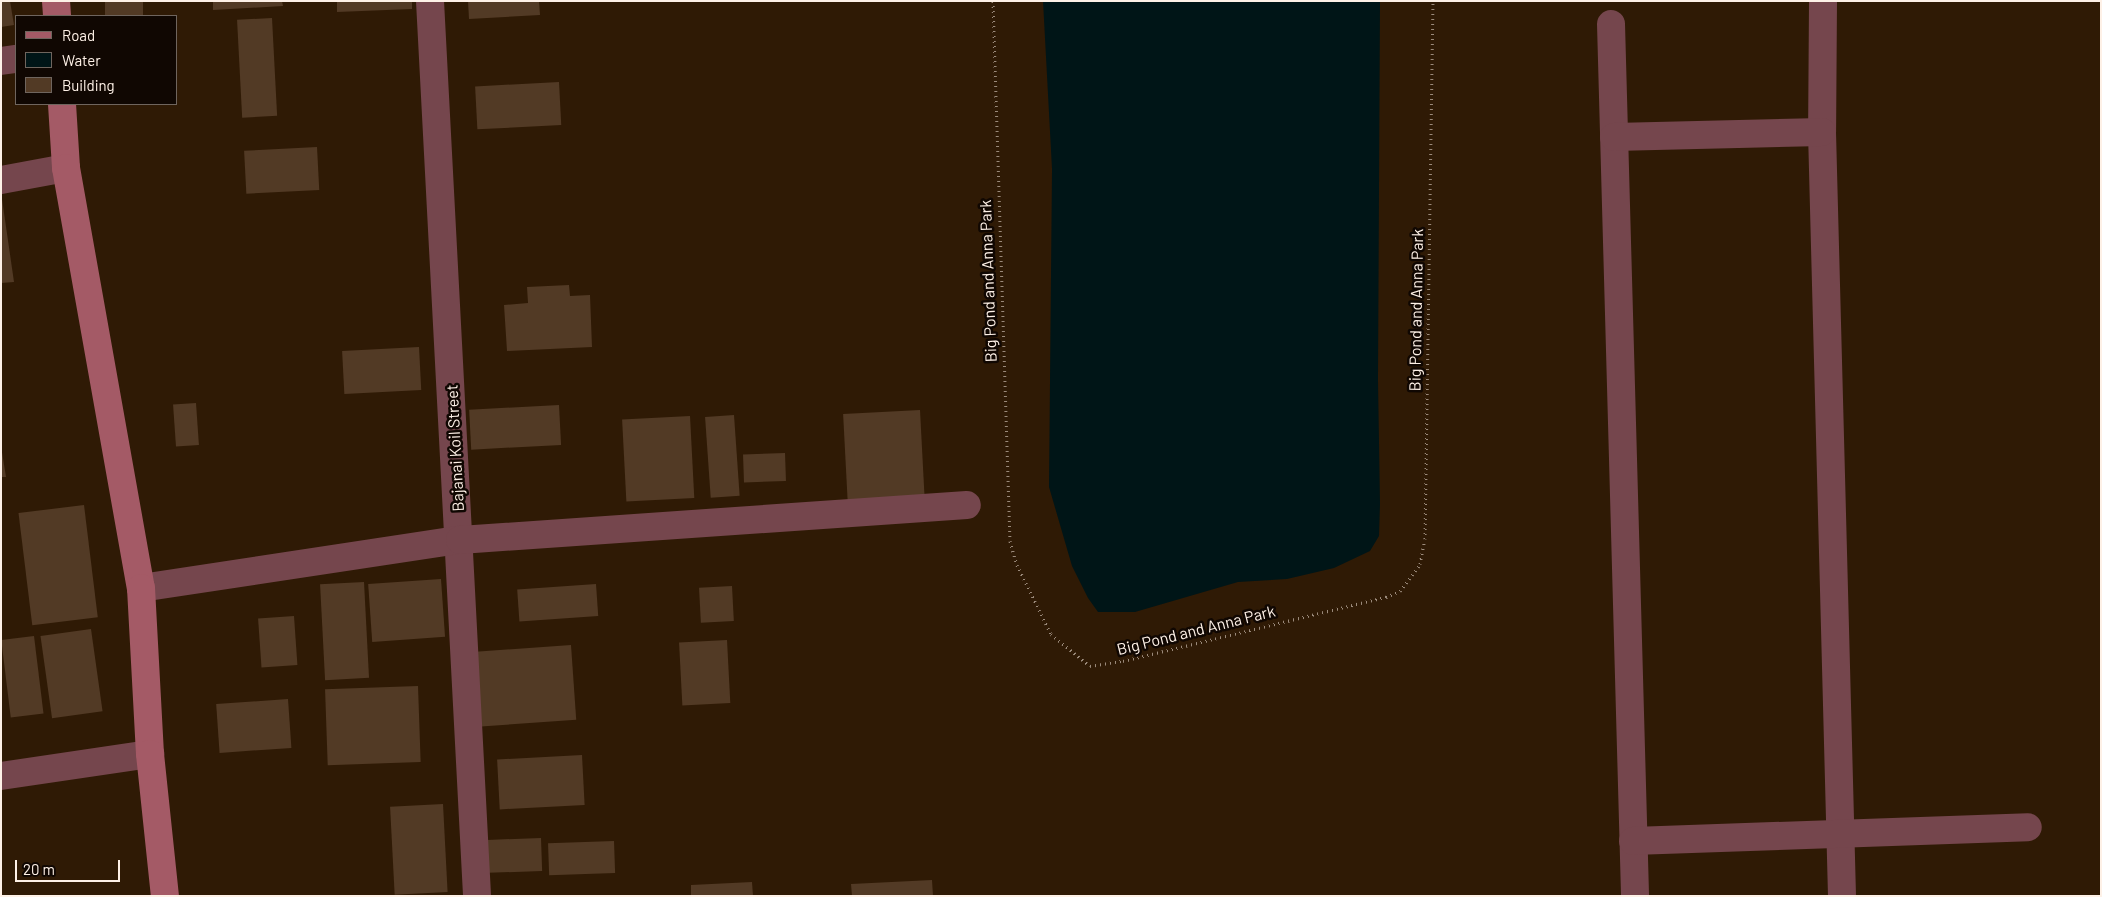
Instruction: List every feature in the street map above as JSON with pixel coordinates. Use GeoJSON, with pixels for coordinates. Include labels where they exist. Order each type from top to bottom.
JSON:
{"type":"FeatureCollection","features":[{"type":"Feature","properties":{"kind":"street"},"geometry":{"type":"LineString","coordinates":[[56,1],[57,15]]}},
{"type":"Feature","properties":{"kind":"street","name":"Bajanai Koil Street"},"geometry":{"type":"LineString","coordinates":[[430,1],[460,540],[477,896]]}},
{"type":"Feature","properties":{"kind":"street"},"geometry":{"type":"LineString","coordinates":[[1823,1],[1822,132],[1842,896]]}},
{"type":"Feature","properties":{"kind":"street"},"geometry":{"type":"LineString","coordinates":[[1611,24],[1635,896]]}},
{"type":"Feature","properties":{"kind":"street"},"geometry":{"type":"LineString","coordinates":[[1,61],[15,59]]}},
{"type":"Feature","properties":{"kind":"street"},"geometry":{"type":"LineString","coordinates":[[62,105],[66,168],[140,588],[150,754],[165,896]]}},
{"type":"Feature","properties":{"kind":"street"},"geometry":{"type":"LineString","coordinates":[[1614,137],[1822,132]]}},
{"type":"Feature","properties":{"kind":"street"},"geometry":{"type":"LineString","coordinates":[[1,180],[66,168]]}},
{"type":"Feature","properties":{"kind":"street"},"geometry":{"type":"LineString","coordinates":[[140,588],[460,540],[967,505]]}},
{"type":"Feature","properties":{"kind":"street"},"geometry":{"type":"LineString","coordinates":[[1,776],[150,754]]}},
{"type":"Feature","properties":{"kind":"street"},"geometry":{"type":"LineString","coordinates":[[1633,841],[2028,827]]}},
{"type":"Feature","properties":{"kind":"path","name":"Big Pond and Anna Park"},"geometry":{"type":"LineString","coordinates":[[993,1],[1010,541],[1017,565],[1047,628],[1090,666],[1123,661],[1386,597],[1400,591],[1420,564],[1425,530],[1433,1]]}},
{"type":"Feature","properties":{"kind":"water"},"geometry":{"type":"Polygon","coordinates":[[[1043,1],[1380,1],[1378,380],[1380,504],[1379,536],[1370,551],[1334,568],[1287,579],[1238,582],[1135,612],[1098,612],[1088,598],[1072,566],[1049,487],[1052,169],[1043,1]]]}},
{"type":"Feature","properties":{"kind":"building"},"geometry":{"type":"Polygon","coordinates":[[[1,1],[10,1],[14,25],[1,27],[1,1]]]}},
{"type":"Feature","properties":{"kind":"building"},"geometry":{"type":"Polygon","coordinates":[[[105,1],[143,1],[143,15],[105,15],[105,1]]]}},
{"type":"Feature","properties":{"kind":"building"},"geometry":{"type":"Polygon","coordinates":[[[213,1],[282,1],[283,6],[213,10],[213,1]]]}},
{"type":"Feature","properties":{"kind":"building"},"geometry":{"type":"Polygon","coordinates":[[[337,1],[412,1],[412,9],[337,12],[337,1]]]}},
{"type":"Feature","properties":{"kind":"building"},"geometry":{"type":"Polygon","coordinates":[[[468,1],[539,1],[540,15],[469,19],[468,1]]]}},
{"type":"Feature","properties":{"kind":"building"},"geometry":{"type":"Polygon","coordinates":[[[272,18],[277,116],[242,118],[237,20],[272,18]]]}},
{"type":"Feature","properties":{"kind":"building"},"geometry":{"type":"Polygon","coordinates":[[[559,82],[561,125],[477,129],[475,86],[559,82]]]}},
{"type":"Feature","properties":{"kind":"building"},"geometry":{"type":"Polygon","coordinates":[[[317,147],[319,190],[246,194],[244,151],[317,147]]]}},
{"type":"Feature","properties":{"kind":"building"},"geometry":{"type":"Polygon","coordinates":[[[1,192],[14,282],[1,283],[1,192]]]}},
{"type":"Feature","properties":{"kind":"building"},"geometry":{"type":"Polygon","coordinates":[[[569,285],[570,296],[590,295],[592,347],[507,351],[504,305],[528,303],[527,287],[569,285]]]}},
{"type":"Feature","properties":{"kind":"building"},"geometry":{"type":"Polygon","coordinates":[[[419,347],[421,390],[344,394],[342,351],[419,347]]]}},
{"type":"Feature","properties":{"kind":"building"},"geometry":{"type":"Polygon","coordinates":[[[196,403],[199,445],[176,447],[173,405],[196,403]]]}},
{"type":"Feature","properties":{"kind":"building"},"geometry":{"type":"Polygon","coordinates":[[[559,405],[561,445],[471,450],[469,410],[559,405]]]}},
{"type":"Feature","properties":{"kind":"building"},"geometry":{"type":"Polygon","coordinates":[[[920,410],[925,503],[848,507],[843,414],[920,410]]]}},
{"type":"Feature","properties":{"kind":"building"},"geometry":{"type":"Polygon","coordinates":[[[734,415],[740,496],[711,498],[705,417],[734,415]]]}},
{"type":"Feature","properties":{"kind":"building"},"geometry":{"type":"Polygon","coordinates":[[[690,416],[694,498],[626,501],[622,420],[690,416]]]}},
{"type":"Feature","properties":{"kind":"building"},"geometry":{"type":"Polygon","coordinates":[[[1,446],[6,477],[1,477],[1,446]]]}},
{"type":"Feature","properties":{"kind":"building"},"geometry":{"type":"Polygon","coordinates":[[[785,453],[786,481],[744,482],[743,454],[785,453]]]}},
{"type":"Feature","properties":{"kind":"building"},"geometry":{"type":"Polygon","coordinates":[[[84,505],[98,617],[32,625],[18,513],[84,505]]]}},
{"type":"Feature","properties":{"kind":"building"},"geometry":{"type":"Polygon","coordinates":[[[441,579],[445,637],[372,642],[368,584],[441,579]]]}},
{"type":"Feature","properties":{"kind":"building"},"geometry":{"type":"Polygon","coordinates":[[[364,582],[369,678],[325,680],[320,584],[364,582]]]}},
{"type":"Feature","properties":{"kind":"building"},"geometry":{"type":"Polygon","coordinates":[[[596,584],[598,616],[519,621],[517,590],[596,584]]]}},
{"type":"Feature","properties":{"kind":"building"},"geometry":{"type":"Polygon","coordinates":[[[732,586],[734,621],[701,623],[699,588],[732,586]]]}},
{"type":"Feature","properties":{"kind":"building"},"geometry":{"type":"Polygon","coordinates":[[[294,616],[297,665],[262,667],[258,619],[294,616]]]}},
{"type":"Feature","properties":{"kind":"building"},"geometry":{"type":"Polygon","coordinates":[[[91,629],[103,711],[52,718],[40,636],[91,629]]]}},
{"type":"Feature","properties":{"kind":"building"},"geometry":{"type":"Polygon","coordinates":[[[34,636],[44,713],[11,717],[1,640],[34,636]]]}},
{"type":"Feature","properties":{"kind":"building"},"geometry":{"type":"Polygon","coordinates":[[[727,640],[730,703],[682,705],[679,643],[727,640]]]}},
{"type":"Feature","properties":{"kind":"building"},"geometry":{"type":"Polygon","coordinates":[[[571,645],[576,720],[477,727],[472,652],[571,645]]]}},
{"type":"Feature","properties":{"kind":"building"},"geometry":{"type":"Polygon","coordinates":[[[418,686],[421,762],[328,765],[325,689],[418,686]]]}},
{"type":"Feature","properties":{"kind":"building"},"geometry":{"type":"Polygon","coordinates":[[[288,699],[291,748],[220,753],[216,704],[288,699]]]}},
{"type":"Feature","properties":{"kind":"building"},"geometry":{"type":"Polygon","coordinates":[[[582,755],[585,805],[500,809],[497,759],[582,755]]]}},
{"type":"Feature","properties":{"kind":"building"},"geometry":{"type":"Polygon","coordinates":[[[443,804],[448,892],[395,895],[390,807],[443,804]]]}},
{"type":"Feature","properties":{"kind":"building"},"geometry":{"type":"Polygon","coordinates":[[[541,838],[542,871],[488,873],[487,840],[541,838]]]}},
{"type":"Feature","properties":{"kind":"building"},"geometry":{"type":"Polygon","coordinates":[[[614,841],[615,873],[549,875],[548,843],[614,841]]]}},
{"type":"Feature","properties":{"kind":"building"},"geometry":{"type":"Polygon","coordinates":[[[932,880],[933,896],[852,896],[851,884],[932,880]]]}},
{"type":"Feature","properties":{"kind":"building"},"geometry":{"type":"Polygon","coordinates":[[[752,882],[753,896],[691,896],[691,885],[752,882]]]}}]}
